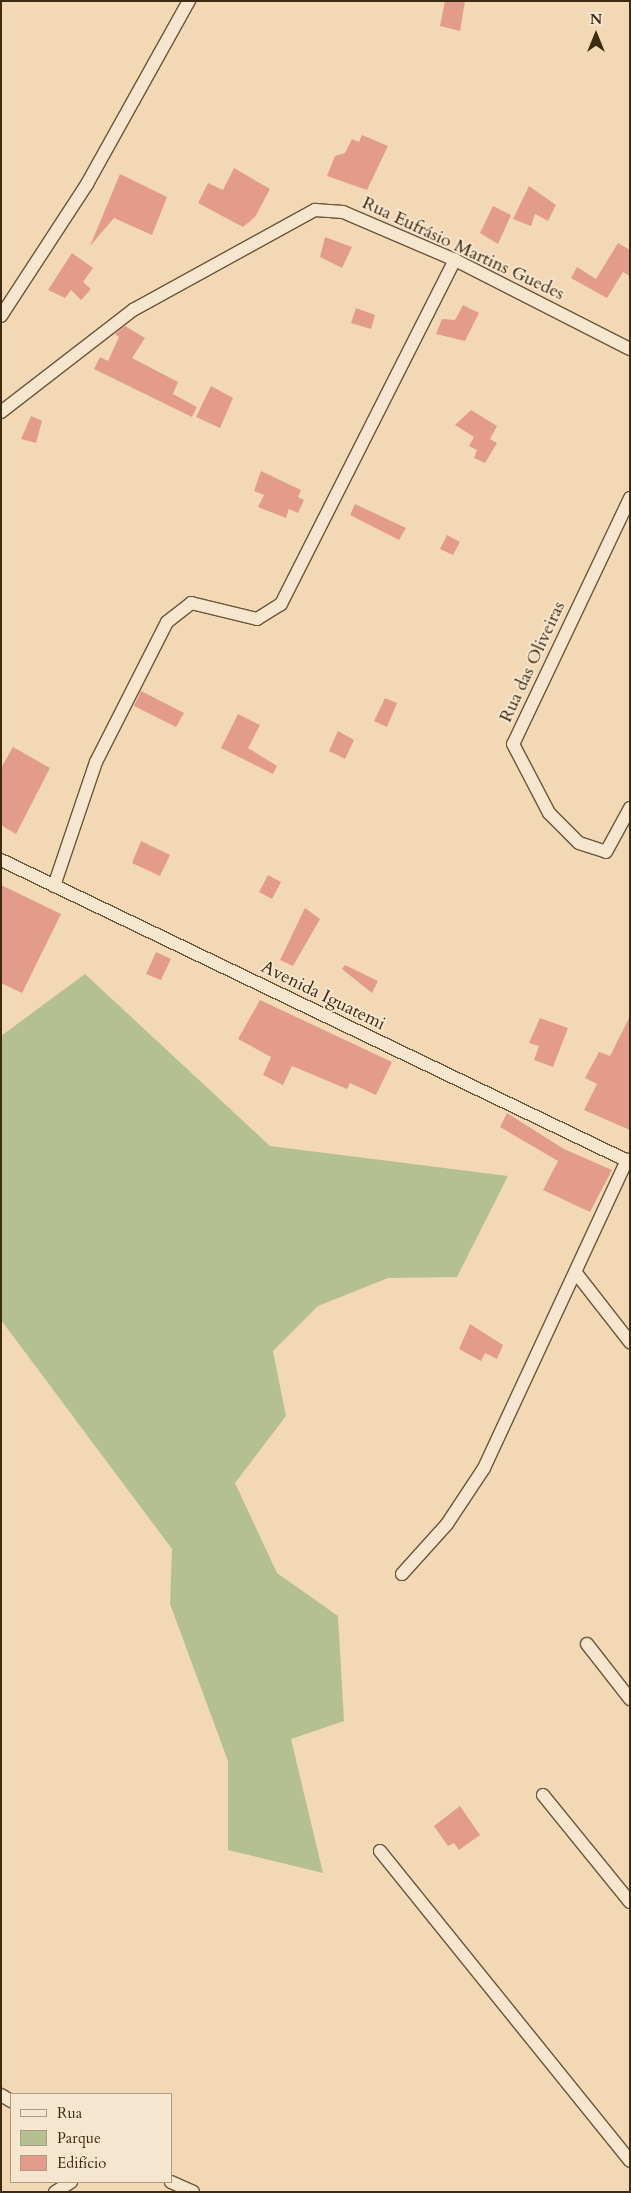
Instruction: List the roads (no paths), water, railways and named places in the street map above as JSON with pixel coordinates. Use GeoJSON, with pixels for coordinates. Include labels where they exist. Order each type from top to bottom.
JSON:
{"type":"FeatureCollection","features":[{"type":"Feature","properties":{"kind":"street"},"geometry":{"type":"LineString","coordinates":[[1,316],[87,184],[189,1]]}},
{"type":"Feature","properties":{"kind":"street","name":"Rua Eufrásio Martins Guedes"},"geometry":{"type":"LineString","coordinates":[[1,412],[54,375],[133,310],[315,210],[343,212],[455,260],[630,349]]}},
{"type":"Feature","properties":{"kind":"street"},"geometry":{"type":"LineString","coordinates":[[54,886],[96,762],[167,622],[191,603],[257,619],[281,604],[455,260]]}},
{"type":"Feature","properties":{"kind":"street","name":"Rua das Oliveiras"},"geometry":{"type":"LineString","coordinates":[[630,498],[513,744],[550,813],[580,843],[606,852],[630,808]]}},
{"type":"Feature","properties":{"kind":"street","name":"Avenida Iguatemi"},"geometry":{"type":"LineString","coordinates":[[1,860],[628,1161]]}},
{"type":"Feature","properties":{"kind":"street"},"geometry":{"type":"LineString","coordinates":[[402,1574],[447,1524],[484,1468],[628,1161]]}},
{"type":"Feature","properties":{"kind":"street"},"geometry":{"type":"LineString","coordinates":[[576,1273],[630,1342]]}},
{"type":"Feature","properties":{"kind":"street"},"geometry":{"type":"LineString","coordinates":[[587,1644],[630,1699]]}},
{"type":"Feature","properties":{"kind":"street"},"geometry":{"type":"LineString","coordinates":[[542,1794],[630,1902]]}},
{"type":"Feature","properties":{"kind":"street"},"geometry":{"type":"LineString","coordinates":[[380,1851],[630,2161]]}},
{"type":"Feature","properties":{"kind":"street"},"geometry":{"type":"LineString","coordinates":[[172,2182],[193,2192]]}},
{"type":"Feature","properties":{"kind":"street"},"geometry":{"type":"LineString","coordinates":[[55,2192],[69,2183]]}}]}
